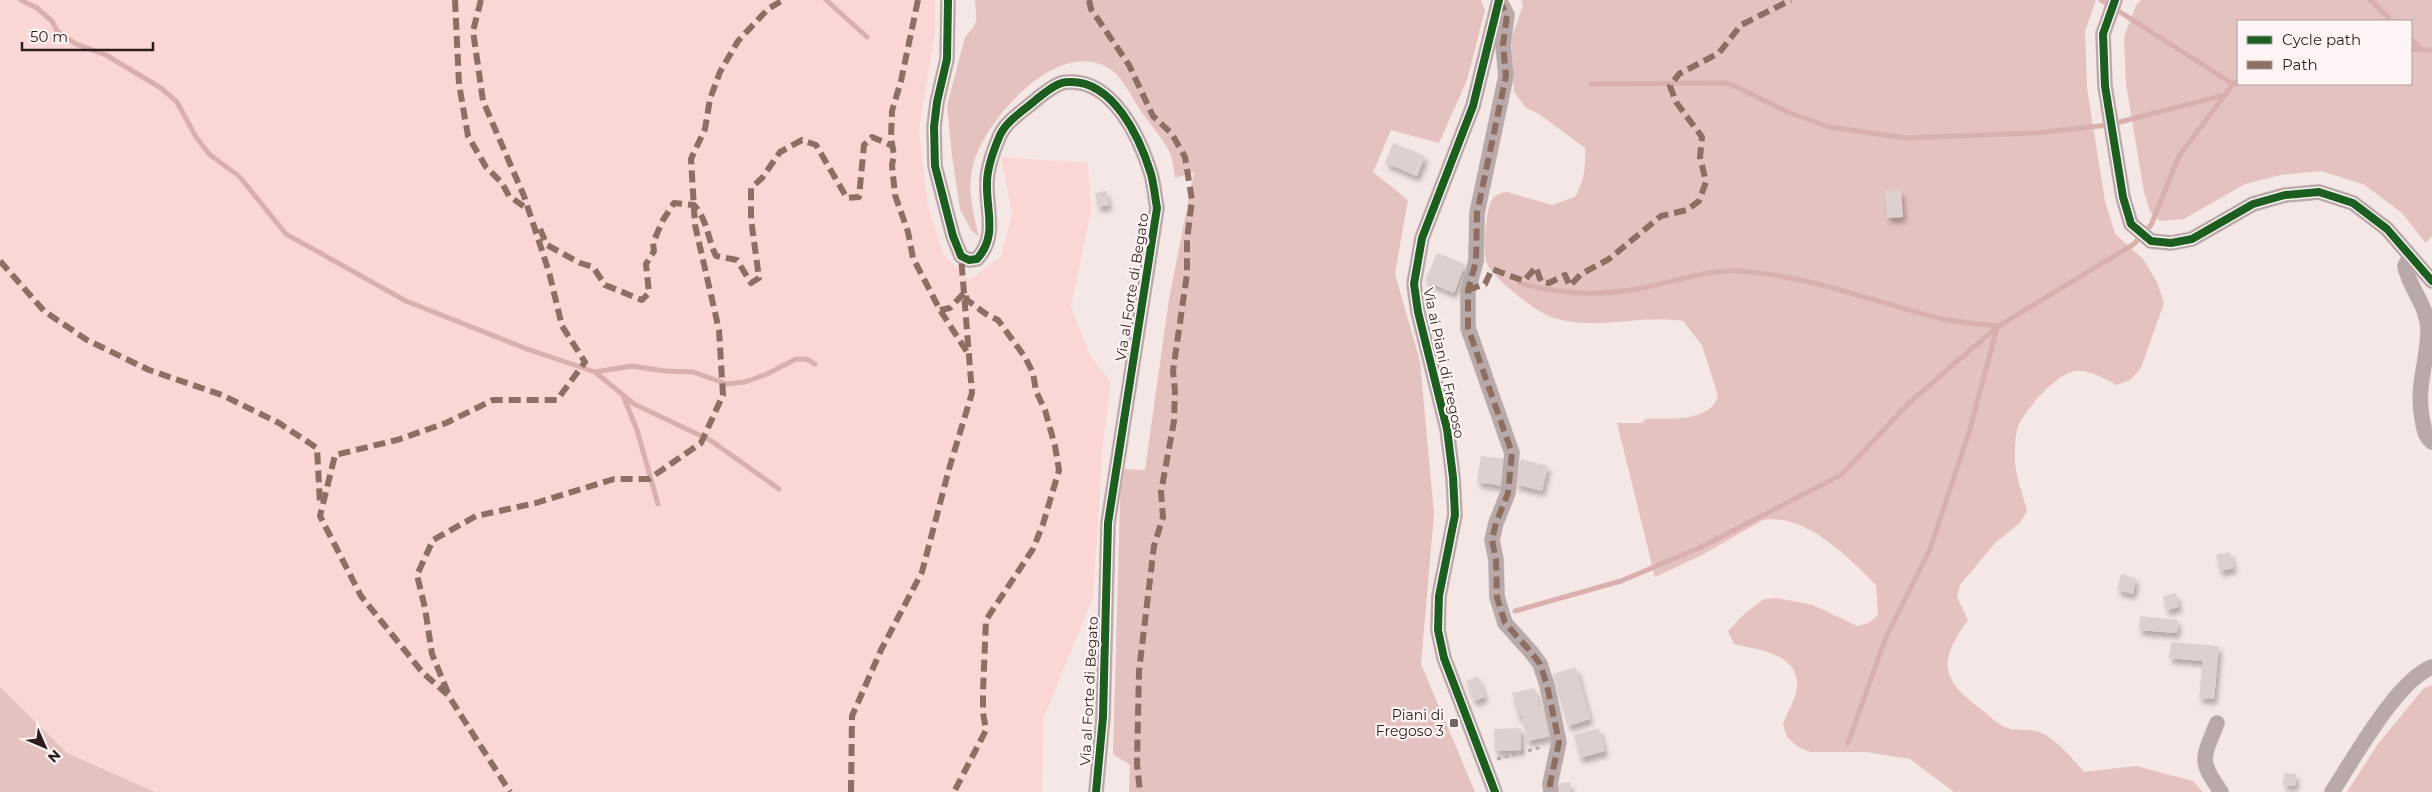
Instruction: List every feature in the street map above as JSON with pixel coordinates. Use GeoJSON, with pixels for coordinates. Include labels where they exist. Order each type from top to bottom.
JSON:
{"type":"FeatureCollection","features":[{"type":"Feature","properties":{"kind":"street","name":"Via al Forte di Begato"},"geometry":{"type":"LineString","coordinates":[[948,0],[947,59],[937,102],[934,127],[935,166],[953,236],[961,256],[968,260],[977,259],[984,252],[989,241],[991,224],[987,182],[1001,134],[1030,105],[1050,89],[1066,81],[1092,85],[1114,104],[1137,138],[1152,175],[1157,208],[1108,523],[1103,717],[1096,792]]}},
{"type":"Feature","properties":{"kind":"street","name":"Via ai Piani di Fregoso"},"geometry":{"type":"LineString","coordinates":[[1499,0],[1507,15],[1503,45],[1506,76],[1477,213],[1476,261],[1468,290],[1468,328],[1512,453],[1508,493],[1496,523],[1492,540],[1496,560],[1497,597],[1505,623],[1540,664],[1547,685],[1558,743],[1550,784],[1551,792]]}},
{"type":"Feature","properties":{"kind":"street","name":"Via ai Piani di Fregoso"},"geometry":{"type":"LineString","coordinates":[[1495,792],[1444,658],[1438,630],[1439,596],[1455,515],[1453,477],[1446,429],[1418,312],[1414,284],[1422,238],[1473,106],[1499,0]]}},
{"type":"Feature","properties":{"kind":"street"},"geometry":{"type":"LineString","coordinates":[[2115,0],[2103,34],[2106,86],[2123,196],[2132,224],[2151,241],[2170,243],[2192,239],[2253,204],[2285,195],[2319,192],[2353,203],[2387,229],[2432,282]]}},
{"type":"Feature","properties":{"kind":"street"},"geometry":{"type":"LineString","coordinates":[[2410,256],[2405,266],[2407,278],[2424,309],[2428,330],[2419,398],[2426,436],[2432,442]]}},
{"type":"Feature","properties":{"kind":"street"},"geometry":{"type":"LineString","coordinates":[[2332,792],[2403,688],[2422,671],[2432,667]]}},
{"type":"Feature","properties":{"kind":"street"},"geometry":{"type":"LineString","coordinates":[[2216,723],[2204,758],[2206,770],[2221,792]]}},
{"type":"Feature","properties":{"kind":"path"},"geometry":{"type":"LineString","coordinates":[[1492,751],[1496,760],[1558,743]]}},
{"type":"Feature","properties":{"kind":"shaded area"},"geometry":{"type":"Polygon","coordinates":[[[0,0],[935,0],[935,31],[919,131],[928,206],[943,254],[969,280],[1001,257],[1012,213],[1001,157],[1088,163],[1091,211],[1071,306],[1090,356],[1111,382],[1103,444],[1093,597],[1043,720],[1042,792],[155,792],[67,753],[0,687],[0,0]]]}},
{"type":"Feature","properties":{"kind":"shaded area"},"geometry":{"type":"Polygon","coordinates":[[[975,0],[1481,0],[1485,10],[1467,80],[1439,143],[1391,130],[1373,172],[1408,200],[1395,274],[1420,361],[1434,514],[1421,664],[1475,792],[1129,792],[1130,765],[1113,754],[1121,469],[1145,470],[1169,299],[1194,172],[1175,178],[1171,156],[1165,145],[1124,84],[1113,71],[1093,62],[1071,63],[1049,71],[1028,86],[993,125],[980,146],[971,174],[973,210],[979,237],[971,230],[960,209],[947,106],[965,37],[975,24],[975,0]]]}},
{"type":"Feature","properties":{"kind":"shaded area"},"geometry":{"type":"Polygon","coordinates":[[[1521,0],[2096,0],[2085,31],[2087,88],[2105,201],[2115,234],[2143,259],[2157,282],[2164,303],[2141,368],[2130,380],[2117,385],[2098,375],[2087,372],[2077,371],[2069,373],[2061,377],[2044,392],[2019,424],[2015,441],[2015,466],[2027,511],[2020,523],[1996,542],[1960,585],[1957,597],[1968,620],[1953,645],[1948,666],[1955,686],[1994,720],[2009,728],[2045,734],[2063,749],[2084,772],[2136,766],[2193,781],[2203,792],[1954,792],[1910,759],[1866,752],[1810,752],[1798,747],[1787,737],[1783,724],[1797,687],[1796,676],[1791,667],[1775,655],[1734,644],[1728,631],[1745,613],[1764,599],[1777,598],[1813,605],[1857,626],[1869,623],[1878,615],[1876,585],[1840,551],[1811,530],[1795,523],[1779,520],[1763,520],[1702,555],[1655,577],[1617,423],[1642,423],[1646,419],[1698,415],[1714,405],[1718,396],[1702,345],[1683,321],[1666,319],[1583,323],[1551,317],[1516,294],[1491,271],[1487,264],[1485,230],[1488,210],[1496,195],[1507,192],[1552,205],[1575,197],[1585,167],[1585,148],[1539,114],[1526,108],[1514,92],[1511,40],[1523,5],[1521,0]]]}},
{"type":"Feature","properties":{"kind":"shaded area"},"geometry":{"type":"Polygon","coordinates":[[[2141,0],[2432,0],[2432,236],[2426,243],[2402,213],[2363,184],[2321,171],[2281,175],[2245,184],[2184,219],[2160,221],[2150,212],[2144,192],[2126,84],[2124,37],[2136,5],[2141,0]]]}},
{"type":"Feature","properties":{"kind":"shaded area"},"geometry":{"type":"Polygon","coordinates":[[[2432,685],[2432,792],[2347,792],[2378,744],[2424,688],[2432,685]]]}},
{"type":"Feature","properties":{"kind":"shaded area"},"geometry":{"type":"Polygon","coordinates":[[[0,687],[67,753],[155,792],[0,792],[0,687]]]}},
{"type":"Feature","properties":{"kind":"building"},"geometry":{"type":"Polygon","coordinates":[[[1393,143],[1425,156],[1417,176],[1385,163],[1393,143]]]}},
{"type":"Feature","properties":{"kind":"building"},"geometry":{"type":"Polygon","coordinates":[[[1901,190],[1903,217],[1887,218],[1885,191],[1901,190]]]}},
{"type":"Feature","properties":{"kind":"building"},"geometry":{"type":"Polygon","coordinates":[[[1106,191],[1109,205],[1098,207],[1095,193],[1106,191]]]}},
{"type":"Feature","properties":{"kind":"building"},"geometry":{"type":"Polygon","coordinates":[[[1437,253],[1465,264],[1454,293],[1425,281],[1437,253]]]}},
{"type":"Feature","properties":{"kind":"building"},"geometry":{"type":"Polygon","coordinates":[[[1481,456],[1507,459],[1503,486],[1477,482],[1481,456]]]}},
{"type":"Feature","properties":{"kind":"building"},"geometry":{"type":"Polygon","coordinates":[[[1521,459],[1548,466],[1542,491],[1515,484],[1521,459]]]}},
{"type":"Feature","properties":{"kind":"building"},"geometry":{"type":"Polygon","coordinates":[[[2230,552],[2234,568],[2220,571],[2216,555],[2230,552]]]}},
{"type":"Feature","properties":{"kind":"building"},"geometry":{"type":"Polygon","coordinates":[[[2121,574],[2136,578],[2133,594],[2117,590],[2121,574]]]}},
{"type":"Feature","properties":{"kind":"building"},"geometry":{"type":"Polygon","coordinates":[[[2176,593],[2179,607],[2166,610],[2163,596],[2176,593]]]}},
{"type":"Feature","properties":{"kind":"building"},"geometry":{"type":"Polygon","coordinates":[[[2140,616],[2178,620],[2177,633],[2139,630],[2140,616]]]}},
{"type":"Feature","properties":{"kind":"building"},"geometry":{"type":"Polygon","coordinates":[[[2171,642],[2219,646],[2214,699],[2199,698],[2203,661],[2169,658],[2171,642]]]}},
{"type":"Feature","properties":{"kind":"building"},"geometry":{"type":"Polygon","coordinates":[[[1576,667],[1590,719],[1568,726],[1553,674],[1576,667]]]}},
{"type":"Feature","properties":{"kind":"building"},"geometry":{"type":"Polygon","coordinates":[[[1478,676],[1485,697],[1474,701],[1466,681],[1478,676]]]}},
{"type":"Feature","properties":{"kind":"building"},"geometry":{"type":"Polygon","coordinates":[[[1535,688],[1539,707],[1546,705],[1552,736],[1527,741],[1522,716],[1518,716],[1512,693],[1535,688]]]}},
{"type":"Feature","properties":{"kind":"building"},"geometry":{"type":"Polygon","coordinates":[[[1521,728],[1521,750],[1495,751],[1494,729],[1521,728]]]}},
{"type":"Feature","properties":{"kind":"building"},"geometry":{"type":"Polygon","coordinates":[[[1599,728],[1605,751],[1580,758],[1574,735],[1599,728]]]}},
{"type":"Feature","properties":{"kind":"building"},"geometry":{"type":"Polygon","coordinates":[[[2284,773],[2296,774],[2295,786],[2283,785],[2284,773]]]}},
{"type":"Feature","properties":{"kind":"building"},"geometry":{"type":"Polygon","coordinates":[[[1570,782],[1571,792],[1557,792],[1555,784],[1570,782]]]}},
{"type":"Feature","properties":{"kind":"waterway"},"geometry":{"type":"LineString","coordinates":[[21,0],[37,8],[52,21],[57,31],[76,44],[106,55],[161,88],[177,102],[196,137],[210,155],[239,176],[286,234],[406,301],[527,349],[595,372],[634,404],[710,440],[779,489]]}},
{"type":"Feature","properties":{"kind":"waterway"},"geometry":{"type":"LineString","coordinates":[[826,0],[867,37]]}},
{"type":"Feature","properties":{"kind":"waterway"},"geometry":{"type":"LineString","coordinates":[[2101,0],[2233,84]]}},
{"type":"Feature","properties":{"kind":"waterway"},"geometry":{"type":"LineString","coordinates":[[2370,0],[2391,20]]}},
{"type":"Feature","properties":{"kind":"waterway"},"geometry":{"type":"LineString","coordinates":[[2412,40],[2422,50]]}},
{"type":"Feature","properties":{"kind":"waterway"},"geometry":{"type":"LineString","coordinates":[[2412,49],[2432,50]]}},
{"type":"Feature","properties":{"kind":"waterway"},"geometry":{"type":"LineString","coordinates":[[1515,611],[1621,581],[1699,548],[1841,475],[1910,402],[1997,327],[2134,244],[2151,225],[2179,156],[2233,84],[2237,82]]}},
{"type":"Feature","properties":{"kind":"waterway"},"geometry":{"type":"LineString","coordinates":[[1591,84],[1728,83],[1790,113],[1829,127],[1906,138],[2036,133],[2108,125],[2225,95]]}},
{"type":"Feature","properties":{"kind":"waterway"},"geometry":{"type":"LineString","coordinates":[[1520,283],[1566,292],[1597,293],[1628,291],[1704,274],[1740,271],[1792,278],[1842,290],[1942,319],[1999,326]]}},
{"type":"Feature","properties":{"kind":"waterway"},"geometry":{"type":"LineString","coordinates":[[1848,743],[1886,637],[1930,549],[1970,429],[1997,328]]}},
{"type":"Feature","properties":{"kind":"waterway"},"geometry":{"type":"LineString","coordinates":[[595,372],[632,366],[665,371],[693,372],[727,384],[745,382],[767,374],[796,359],[806,359],[815,364]]}},
{"type":"Feature","properties":{"kind":"waterway"},"geometry":{"type":"LineString","coordinates":[[624,398],[637,430],[658,504]]}},
{"type":"Feature","properties":{"kind":"marked path"},"geometry":{"type":"LineString","coordinates":[[455,0],[459,84],[468,136],[486,167],[502,183],[509,196],[529,210]]}},
{"type":"Feature","properties":{"kind":"marked path"},"geometry":{"type":"LineString","coordinates":[[481,0],[473,31],[483,101],[524,196],[549,272],[562,326],[585,362],[557,400],[493,400],[446,423],[397,440],[335,455],[320,516],[361,596],[423,673],[448,695],[510,792]]}},
{"type":"Feature","properties":{"kind":"marked path"},"geometry":{"type":"LineString","coordinates":[[448,693],[432,654],[425,608],[417,575],[433,540],[476,516],[536,503],[614,479],[649,479],[701,443],[723,395],[719,330],[695,225],[691,159],[705,129],[710,99],[720,72],[738,41],[768,9],[783,0]]}},
{"type":"Feature","properties":{"kind":"marked path"},"geometry":{"type":"LineString","coordinates":[[918,0],[901,81],[892,111],[891,138],[894,155],[892,165],[895,195],[908,232],[913,258],[940,310],[969,355]]}},
{"type":"Feature","properties":{"kind":"marked path"},"geometry":{"type":"LineString","coordinates":[[1089,0],[1091,9],[1129,65],[1153,116],[1172,134],[1185,157],[1192,200],[1187,240],[1187,274],[1173,371],[1175,391],[1174,421],[1161,492],[1163,517],[1154,546],[1139,671],[1137,764],[1140,792]]}},
{"type":"Feature","properties":{"kind":"marked path"},"geometry":{"type":"LineString","coordinates":[[1499,0],[1507,15],[1503,45],[1506,76],[1477,213],[1476,261],[1468,290],[1468,328],[1512,453],[1508,493],[1496,523],[1492,540],[1496,560],[1497,597],[1505,623],[1540,664],[1547,685],[1559,742],[1550,784],[1551,792]]}},
{"type":"Feature","properties":{"kind":"marked path"},"geometry":{"type":"LineString","coordinates":[[1468,290],[1485,284],[1492,269],[1524,281],[1536,267],[1541,282],[1549,283],[1565,275],[1570,286],[1581,274],[1609,259],[1661,216],[1687,210],[1699,201],[1706,182],[1700,157],[1702,137],[1676,102],[1670,86],[1679,74],[1719,53],[1741,25],[1791,0]]}},
{"type":"Feature","properties":{"kind":"marked path"},"geometry":{"type":"LineString","coordinates":[[540,229],[547,245],[580,263],[593,267],[605,285],[642,300],[649,293],[646,264],[654,251],[653,243],[663,220],[674,203],[694,205],[705,223],[716,256],[737,260],[751,283],[759,278],[751,219],[751,188],[762,178],[780,152],[802,140],[816,145],[847,198],[859,197],[864,145],[872,137],[893,146]]}},
{"type":"Feature","properties":{"kind":"marked path"},"geometry":{"type":"LineString","coordinates":[[851,792],[852,716],[881,650],[922,572],[949,469],[972,393],[961,256]]}},
{"type":"Feature","properties":{"kind":"marked path"},"geometry":{"type":"LineString","coordinates":[[0,261],[44,311],[87,340],[149,370],[222,395],[279,423],[317,448],[320,504]]}},
{"type":"Feature","properties":{"kind":"marked path"},"geometry":{"type":"LineString","coordinates":[[940,310],[950,308],[965,292],[967,300],[998,320],[1025,357],[1033,373],[1036,391],[1045,410],[1055,446],[1059,470],[1043,524],[1033,549],[986,620],[983,691],[983,713],[986,730],[954,792]]}},
{"type":"Feature","properties":{"kind":"cycle path"},"geometry":{"type":"LineString","coordinates":[[948,0],[947,59],[937,102],[934,127],[935,166],[953,236],[961,256],[969,260],[977,259],[987,241],[989,232],[987,177],[991,159],[1000,135],[1007,124],[1017,115],[1056,85],[1064,82],[1084,84],[1098,90],[1111,100],[1132,128],[1140,144],[1153,182],[1157,208],[1108,523],[1103,717],[1096,792]]}},
{"type":"Feature","properties":{"kind":"cycle path"},"geometry":{"type":"LineString","coordinates":[[1495,792],[1444,658],[1438,630],[1439,596],[1455,515],[1453,477],[1447,429],[1418,312],[1414,284],[1422,238],[1473,106],[1499,0]]}},
{"type":"Feature","properties":{"kind":"cycle path"},"geometry":{"type":"LineString","coordinates":[[2115,0],[2103,34],[2105,86],[2123,197],[2131,224],[2151,241],[2171,243],[2192,239],[2253,204],[2285,195],[2319,192],[2353,203],[2387,229],[2432,281]]}},
{"type":"Feature","properties":{"kind":"place","name":"Piani di Fregoso 3"},"geometry":{"type":"Point","coordinates":[1454,723]}}]}
